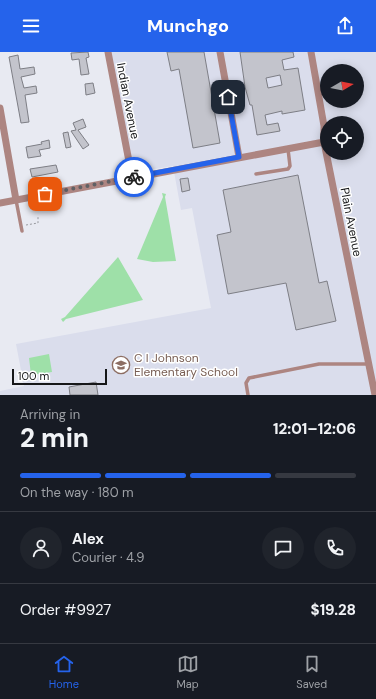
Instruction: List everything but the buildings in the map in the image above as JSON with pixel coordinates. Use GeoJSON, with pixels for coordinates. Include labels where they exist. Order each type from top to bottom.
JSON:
{"type":"FeatureCollection","features":[{"type":"Feature","properties":{"kind":"street","name":"Indian Avenue"},"geometry":{"type":"LineString","coordinates":[[108,52],[132,177]]}},
{"type":"Feature","properties":{"kind":"street"},"geometry":{"type":"LineString","coordinates":[[220,52],[239,157]]}},
{"type":"Feature","properties":{"kind":"street","name":"Plain Avenue"},"geometry":{"type":"LineString","coordinates":[[311,52],[322,116]]}},
{"type":"Feature","properties":{"kind":"street"},"geometry":{"type":"LineString","coordinates":[[0,108],[16,200]]}},
{"type":"Feature","properties":{"kind":"street"},"geometry":{"type":"LineString","coordinates":[[0,203],[320,143]]}},
{"type":"Feature","properties":{"kind":"street","name":"Plain Avenue"},"geometry":{"type":"LineString","coordinates":[[328,160],[375,395]]}},
{"type":"Feature","properties":{"kind":"lane"},"geometry":{"type":"LineString","coordinates":[[256,174],[288,169],[290,166],[287,148]]}},
{"type":"Feature","properties":{"kind":"lane"},"geometry":{"type":"LineString","coordinates":[[16,200],[22,231]]}},
{"type":"Feature","properties":{"kind":"lane"},"geometry":{"type":"LineString","coordinates":[[248,395],[246,383],[249,378],[319,364],[369,364]]}},
{"type":"Feature","properties":{"kind":"path"},"geometry":{"type":"LineString","coordinates":[[25,225],[38,223],[38,216]]}},
{"type":"Feature","properties":{"kind":"shaded area"},"geometry":{"type":"Polygon","coordinates":[[[106,52],[376,52],[376,395],[0,395],[0,391],[24,386],[16,344],[211,308],[192,208],[181,210],[173,166],[130,173],[106,52]]]}},
{"type":"Feature","properties":{"kind":"green space"},"geometry":{"type":"Polygon","coordinates":[[[162,193],[166,194],[165,197],[176,261],[153,262],[137,259],[163,197],[162,193]]]}},
{"type":"Feature","properties":{"kind":"green space"},"geometry":{"type":"Polygon","coordinates":[[[118,257],[143,300],[66,319],[63,322],[61,319],[65,317],[118,257]]]}},
{"type":"Feature","properties":{"kind":"green space"},"geometry":{"type":"Polygon","coordinates":[[[49,354],[52,372],[31,375],[29,358],[49,354]]]}},
{"type":"Feature","properties":{"kind":"way so far"},"geometry":{"type":"LineString","coordinates":[[45,194],[134,177]]}},
{"type":"Feature","properties":{"kind":"place","name":"C I Johnson Elementary School"},"geometry":{"type":"Point","coordinates":[121,365]}},
{"type":"Feature","properties":{"kind":"route"},"geometry":{"type":"LineString","coordinates":[[134,177],[239,157],[228,97]]}}]}
